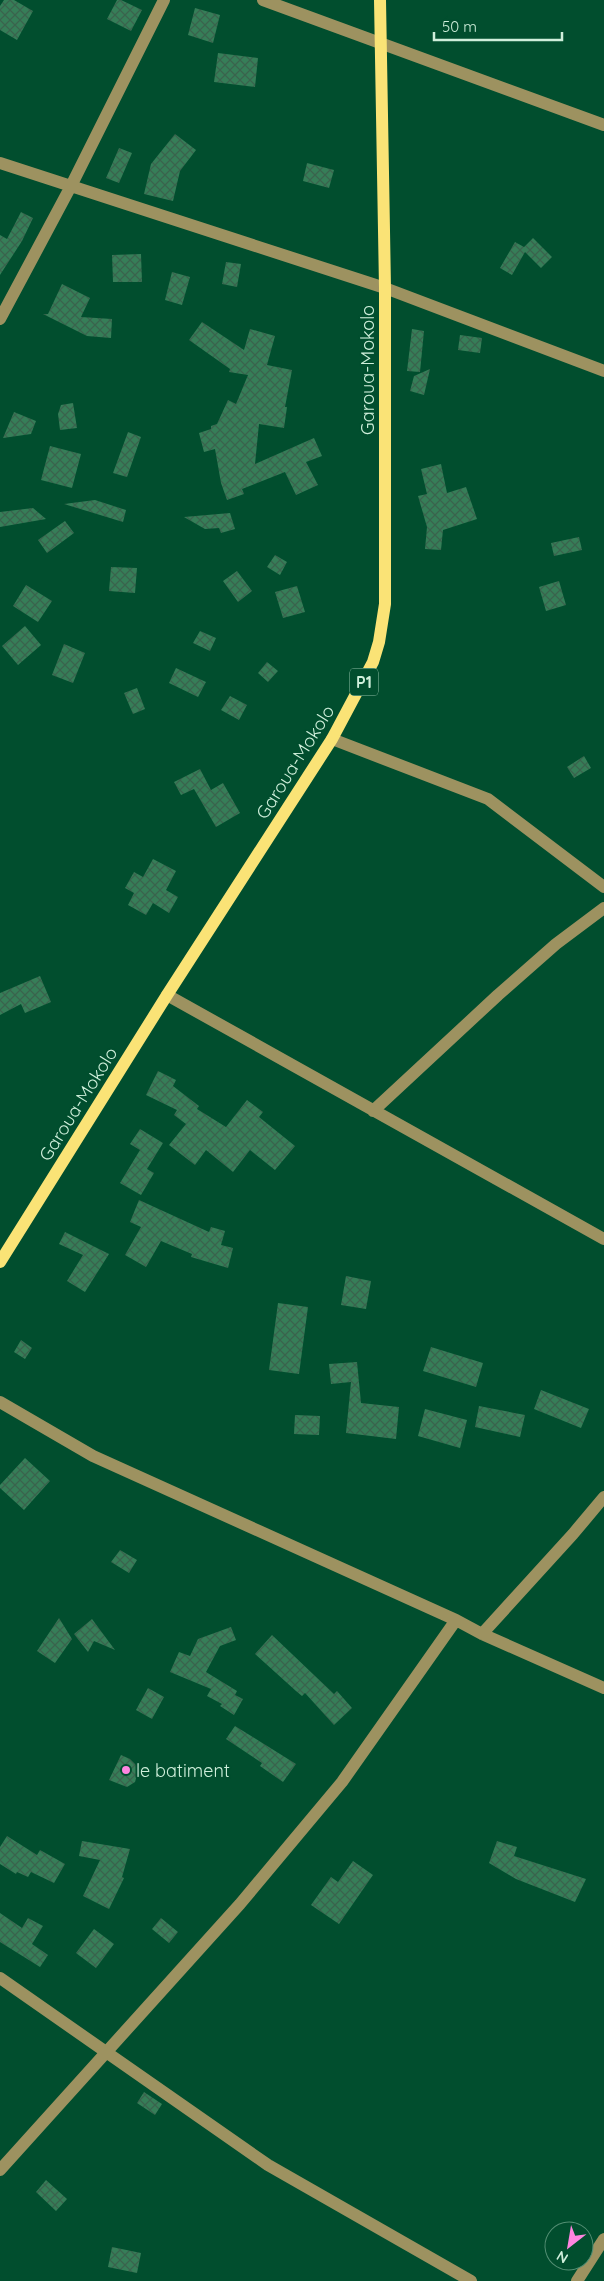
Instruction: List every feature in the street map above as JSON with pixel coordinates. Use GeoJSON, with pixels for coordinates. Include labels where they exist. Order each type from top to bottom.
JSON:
{"type":"FeatureCollection","features":[{"type":"Feature","properties":{"kind":"main road","name":"Garoua-Mokolo"},"geometry":{"type":"LineString","coordinates":[[0,1262],[167,995],[332,740],[374,662],[385,604],[385,288],[380,0]]}},
{"type":"Feature","properties":{"kind":"street"},"geometry":{"type":"LineString","coordinates":[[0,319],[71,186],[164,0]]}},
{"type":"Feature","properties":{"kind":"street"},"geometry":{"type":"LineString","coordinates":[[262,0],[604,126]]}},
{"type":"Feature","properties":{"kind":"street"},"geometry":{"type":"LineString","coordinates":[[0,163],[385,288],[604,370]]}},
{"type":"Feature","properties":{"kind":"street"},"geometry":{"type":"LineString","coordinates":[[332,740],[488,799],[604,886]]}},
{"type":"Feature","properties":{"kind":"street"},"geometry":{"type":"LineString","coordinates":[[373,1111],[512,982],[556,944],[604,908]]}},
{"type":"Feature","properties":{"kind":"street"},"geometry":{"type":"LineString","coordinates":[[167,995],[604,1239]]}},
{"type":"Feature","properties":{"kind":"street"},"geometry":{"type":"LineString","coordinates":[[0,1402],[94,1456],[604,1688]]}},
{"type":"Feature","properties":{"kind":"street"},"geometry":{"type":"LineString","coordinates":[[482,1634],[604,1497]]}},
{"type":"Feature","properties":{"kind":"street"},"geometry":{"type":"LineString","coordinates":[[0,2170],[240,1904],[342,1782],[456,1620]]}},
{"type":"Feature","properties":{"kind":"street"},"geometry":{"type":"LineString","coordinates":[[0,1978],[268,2165],[472,2281]]}},
{"type":"Feature","properties":{"kind":"street"},"geometry":{"type":"LineString","coordinates":[[577,2281],[604,2239]]}},
{"type":"Feature","properties":{"kind":"building"},"geometry":{"type":"Polygon","coordinates":[[[4,0],[14,0],[33,11],[17,40],[0,30],[0,6],[4,0]]]}},
{"type":"Feature","properties":{"kind":"building"},"geometry":{"type":"Polygon","coordinates":[[[117,0],[142,10],[131,31],[107,19],[117,0]]]}},
{"type":"Feature","properties":{"kind":"building"},"geometry":{"type":"Polygon","coordinates":[[[195,8],[220,15],[213,43],[188,35],[195,8]]]}},
{"type":"Feature","properties":{"kind":"building"},"geometry":{"type":"Polygon","coordinates":[[[218,53],[258,58],[255,87],[214,82],[218,53]]]}},
{"type":"Feature","properties":{"kind":"building"},"geometry":{"type":"Polygon","coordinates":[[[175,134],[196,150],[180,171],[173,201],[144,194],[151,164],[175,134]]]}},
{"type":"Feature","properties":{"kind":"building"},"geometry":{"type":"Polygon","coordinates":[[[119,148],[132,153],[119,183],[106,178],[119,148]]]}},
{"type":"Feature","properties":{"kind":"building"},"geometry":{"type":"Polygon","coordinates":[[[307,163],[334,170],[329,188],[303,181],[307,163]]]}},
{"type":"Feature","properties":{"kind":"building"},"geometry":{"type":"Polygon","coordinates":[[[21,212],[33,218],[22,241],[0,275],[0,235],[7,239],[21,212]]]}},
{"type":"Feature","properties":{"kind":"building"},"geometry":{"type":"Polygon","coordinates":[[[533,238],[552,257],[541,268],[525,252],[512,275],[500,268],[515,242],[524,247],[533,238]]]}},
{"type":"Feature","properties":{"kind":"building"},"geometry":{"type":"Polygon","coordinates":[[[141,254],[142,282],[113,282],[112,255],[141,254]]]}},
{"type":"Feature","properties":{"kind":"building"},"geometry":{"type":"Polygon","coordinates":[[[226,262],[241,264],[237,287],[222,284],[226,262]]]}},
{"type":"Feature","properties":{"kind":"building"},"geometry":{"type":"Polygon","coordinates":[[[172,272],[190,277],[182,305],[165,300],[172,272]]]}},
{"type":"Feature","properties":{"kind":"building"},"geometry":{"type":"Polygon","coordinates":[[[62,284],[90,298],[81,317],[112,319],[111,338],[87,336],[43,314],[48,314],[62,284]]]}},
{"type":"Feature","properties":{"kind":"building"},"geometry":{"type":"Polygon","coordinates":[[[202,322],[244,350],[250,329],[275,336],[267,365],[292,370],[285,407],[287,407],[284,428],[259,424],[255,464],[314,438],[322,456],[306,462],[318,485],[296,495],[285,472],[242,489],[244,494],[227,500],[221,483],[215,449],[204,452],[199,433],[211,429],[211,426],[217,424],[228,400],[236,404],[248,375],[229,372],[230,369],[189,340],[202,322]]]}},
{"type":"Feature","properties":{"kind":"building"},"geometry":{"type":"Polygon","coordinates":[[[412,329],[424,331],[420,372],[407,371],[412,329]]]}},
{"type":"Feature","properties":{"kind":"building"},"geometry":{"type":"Polygon","coordinates":[[[460,335],[482,338],[480,353],[458,350],[460,335]]]}},
{"type":"Feature","properties":{"kind":"building"},"geometry":{"type":"Polygon","coordinates":[[[430,369],[424,395],[410,391],[414,376],[430,369]]]}},
{"type":"Feature","properties":{"kind":"building"},"geometry":{"type":"Polygon","coordinates":[[[73,403],[77,428],[60,430],[58,414],[61,405],[73,403]]]}},
{"type":"Feature","properties":{"kind":"building"},"geometry":{"type":"Polygon","coordinates":[[[14,412],[36,421],[31,434],[3,438],[14,412]]]}},
{"type":"Feature","properties":{"kind":"building"},"geometry":{"type":"Polygon","coordinates":[[[128,432],[141,437],[127,477],[113,473],[128,432]]]}},
{"type":"Feature","properties":{"kind":"building"},"geometry":{"type":"Polygon","coordinates":[[[50,446],[81,454],[72,488],[41,480],[50,446]]]}},
{"type":"Feature","properties":{"kind":"building"},"geometry":{"type":"Polygon","coordinates":[[[441,464],[447,493],[466,487],[477,519],[443,530],[441,550],[425,549],[427,527],[418,496],[427,494],[421,469],[441,464]]]}},
{"type":"Feature","properties":{"kind":"building"},"geometry":{"type":"Polygon","coordinates":[[[95,500],[126,510],[123,522],[64,504],[95,500]]]}},
{"type":"Feature","properties":{"kind":"building"},"geometry":{"type":"Polygon","coordinates":[[[33,508],[46,519],[0,527],[0,512],[33,508]]]}},
{"type":"Feature","properties":{"kind":"building"},"geometry":{"type":"Polygon","coordinates":[[[230,513],[235,529],[221,533],[219,528],[205,529],[184,517],[230,513]]]}},
{"type":"Feature","properties":{"kind":"building"},"geometry":{"type":"Polygon","coordinates":[[[65,521],[74,533],[47,553],[38,540],[65,521]]]}},
{"type":"Feature","properties":{"kind":"building"},"geometry":{"type":"Polygon","coordinates":[[[579,537],[582,550],[554,556],[551,543],[579,537]]]}},
{"type":"Feature","properties":{"kind":"building"},"geometry":{"type":"Polygon","coordinates":[[[275,555],[287,562],[280,575],[267,567],[275,555]]]}},
{"type":"Feature","properties":{"kind":"building"},"geometry":{"type":"Polygon","coordinates":[[[111,567],[137,568],[135,593],[109,591],[111,567]]]}},
{"type":"Feature","properties":{"kind":"building"},"geometry":{"type":"Polygon","coordinates":[[[237,571],[252,591],[238,602],[223,581],[237,571]]]}},
{"type":"Feature","properties":{"kind":"building"},"geometry":{"type":"Polygon","coordinates":[[[559,581],[566,605],[546,611],[539,587],[559,581]]]}},
{"type":"Feature","properties":{"kind":"building"},"geometry":{"type":"Polygon","coordinates":[[[26,585],[52,601],[38,622],[13,606],[26,585]]]}},
{"type":"Feature","properties":{"kind":"building"},"geometry":{"type":"Polygon","coordinates":[[[297,586],[305,612],[283,618],[275,592],[297,586]]]}},
{"type":"Feature","properties":{"kind":"building"},"geometry":{"type":"Polygon","coordinates":[[[25,626],[41,645],[18,665],[2,646],[25,626]]]}},
{"type":"Feature","properties":{"kind":"building"},"geometry":{"type":"Polygon","coordinates":[[[200,631],[216,638],[210,651],[193,643],[200,631]]]}},
{"type":"Feature","properties":{"kind":"building"},"geometry":{"type":"Polygon","coordinates":[[[64,644],[85,653],[73,683],[52,675],[64,644]]]}},
{"type":"Feature","properties":{"kind":"building"},"geometry":{"type":"Polygon","coordinates":[[[267,662],[278,671],[268,682],[258,673],[267,662]]]}},
{"type":"Feature","properties":{"kind":"building"},"geometry":{"type":"Polygon","coordinates":[[[176,668],[206,682],[198,697],[169,683],[176,668]]]}},
{"type":"Feature","properties":{"kind":"building"},"geometry":{"type":"Polygon","coordinates":[[[137,688],[145,709],[133,714],[124,693],[137,688]]]}},
{"type":"Feature","properties":{"kind":"building"},"geometry":{"type":"Polygon","coordinates":[[[230,696],[247,705],[239,720],[221,710],[230,696]]]}},
{"type":"Feature","properties":{"kind":"building"},"geometry":{"type":"Polygon","coordinates":[[[584,756],[591,768],[574,778],[567,767],[584,756]]]}},
{"type":"Feature","properties":{"kind":"building"},"geometry":{"type":"Polygon","coordinates":[[[200,769],[211,790],[223,783],[240,813],[216,827],[194,789],[181,795],[174,782],[200,769]]]}},
{"type":"Feature","properties":{"kind":"building"},"geometry":{"type":"Polygon","coordinates":[[[153,859],[176,871],[166,890],[178,897],[169,913],[153,903],[146,915],[128,905],[134,893],[125,888],[134,872],[143,877],[153,859]]]}},
{"type":"Feature","properties":{"kind":"building"},"geometry":{"type":"Polygon","coordinates":[[[40,976],[51,1002],[25,1013],[21,1004],[0,1015],[0,993],[40,976]]]}},
{"type":"Feature","properties":{"kind":"building"},"geometry":{"type":"Polygon","coordinates":[[[158,1071],[176,1080],[173,1086],[199,1106],[197,1109],[226,1127],[247,1100],[263,1112],[259,1117],[295,1146],[275,1170],[250,1150],[233,1172],[206,1150],[195,1165],[169,1145],[186,1124],[174,1115],[177,1110],[146,1095],[158,1071]]]}},
{"type":"Feature","properties":{"kind":"building"},"geometry":{"type":"Polygon","coordinates":[[[140,1129],[163,1143],[147,1169],[154,1173],[141,1195],[120,1183],[140,1150],[130,1144],[140,1129]]]}},
{"type":"Feature","properties":{"kind":"building"},"geometry":{"type":"Polygon","coordinates":[[[139,1200],[209,1232],[211,1227],[225,1231],[221,1245],[233,1248],[228,1268],[191,1257],[192,1254],[161,1241],[146,1267],[125,1255],[141,1227],[130,1222],[139,1200]]]}},
{"type":"Feature","properties":{"kind":"building"},"geometry":{"type":"Polygon","coordinates":[[[65,1232],[109,1254],[85,1292],[67,1281],[83,1255],[59,1244],[65,1232]]]}},
{"type":"Feature","properties":{"kind":"building"},"geometry":{"type":"Polygon","coordinates":[[[346,1276],[371,1281],[366,1309],[341,1305],[346,1276]]]}},
{"type":"Feature","properties":{"kind":"building"},"geometry":{"type":"Polygon","coordinates":[[[278,1303],[308,1307],[299,1374],[269,1370],[278,1303]]]}},
{"type":"Feature","properties":{"kind":"building"},"geometry":{"type":"Polygon","coordinates":[[[21,1340],[32,1348],[25,1359],[14,1352],[21,1340]]]}},
{"type":"Feature","properties":{"kind":"building"},"geometry":{"type":"Polygon","coordinates":[[[431,1347],[483,1363],[476,1387],[423,1371],[431,1347]]]}},
{"type":"Feature","properties":{"kind":"building"},"geometry":{"type":"Polygon","coordinates":[[[357,1362],[361,1403],[399,1407],[396,1439],[346,1433],[351,1382],[331,1384],[329,1364],[357,1362]]]}},
{"type":"Feature","properties":{"kind":"building"},"geometry":{"type":"Polygon","coordinates":[[[541,1390],[589,1409],[581,1428],[534,1409],[541,1390]]]}},
{"type":"Feature","properties":{"kind":"building"},"geometry":{"type":"Polygon","coordinates":[[[479,1406],[525,1415],[520,1437],[475,1427],[479,1406]]]}},
{"type":"Feature","properties":{"kind":"building"},"geometry":{"type":"Polygon","coordinates":[[[425,1409],[467,1420],[460,1448],[418,1436],[425,1409]]]}},
{"type":"Feature","properties":{"kind":"building"},"geometry":{"type":"Polygon","coordinates":[[[295,1415],[320,1416],[319,1435],[294,1434],[295,1415]]]}},
{"type":"Feature","properties":{"kind":"building"},"geometry":{"type":"Polygon","coordinates":[[[25,1458],[50,1481],[24,1510],[0,1488],[0,1485],[25,1458]]]}},
{"type":"Feature","properties":{"kind":"building"},"geometry":{"type":"Polygon","coordinates":[[[120,1550],[137,1560],[129,1573],[111,1562],[120,1550]]]}},
{"type":"Feature","properties":{"kind":"building"},"geometry":{"type":"Polygon","coordinates":[[[59,1618],[72,1639],[55,1663],[37,1651],[59,1618]]]}},
{"type":"Feature","properties":{"kind":"building"},"geometry":{"type":"Polygon","coordinates":[[[92,1619],[115,1650],[94,1641],[88,1652],[74,1634],[92,1619]]]}},
{"type":"Feature","properties":{"kind":"building"},"geometry":{"type":"Polygon","coordinates":[[[231,1627],[236,1640],[220,1646],[206,1672],[237,1691],[235,1695],[243,1699],[234,1715],[220,1706],[222,1704],[207,1696],[211,1689],[170,1672],[179,1652],[190,1656],[198,1639],[231,1627]]]}},
{"type":"Feature","properties":{"kind":"building"},"geometry":{"type":"Polygon","coordinates":[[[272,1635],[334,1694],[337,1691],[352,1708],[334,1725],[305,1693],[302,1696],[255,1654],[272,1635]]]}},
{"type":"Feature","properties":{"kind":"building"},"geometry":{"type":"Polygon","coordinates":[[[148,1688],[164,1697],[152,1719],[136,1710],[148,1688]]]}},
{"type":"Feature","properties":{"kind":"building"},"geometry":{"type":"Polygon","coordinates":[[[235,1726],[296,1764],[283,1782],[260,1766],[262,1763],[226,1739],[235,1726]]]}},
{"type":"Feature","properties":{"kind":"building","name":"le batiment"},"geometry":{"type":"Polygon","coordinates":[[[121,1755],[130,1759],[139,1768],[135,1782],[127,1787],[109,1780],[121,1755]]]}},
{"type":"Feature","properties":{"kind":"building"},"geometry":{"type":"Polygon","coordinates":[[[7,1836],[37,1855],[40,1850],[65,1864],[54,1883],[31,1872],[28,1877],[17,1872],[16,1874],[0,1864],[0,1847],[7,1836]]]}},
{"type":"Feature","properties":{"kind":"building"},"geometry":{"type":"Polygon","coordinates":[[[82,1841],[130,1849],[122,1877],[124,1878],[109,1909],[83,1896],[100,1860],[79,1856],[82,1841]]]}},
{"type":"Feature","properties":{"kind":"building"},"geometry":{"type":"Polygon","coordinates":[[[497,1841],[517,1847],[514,1856],[586,1879],[575,1902],[516,1879],[489,1863],[497,1841]]]}},
{"type":"Feature","properties":{"kind":"building"},"geometry":{"type":"Polygon","coordinates":[[[353,1861],[373,1875],[339,1924],[311,1905],[331,1877],[338,1882],[353,1861]]]}},
{"type":"Feature","properties":{"kind":"building"},"geometry":{"type":"Polygon","coordinates":[[[0,1913],[22,1928],[28,1918],[43,1926],[32,1944],[48,1955],[40,1967],[0,1942],[0,1913]]]}},
{"type":"Feature","properties":{"kind":"building"},"geometry":{"type":"Polygon","coordinates":[[[161,1918],[178,1932],[169,1943],[152,1929],[161,1918]]]}},
{"type":"Feature","properties":{"kind":"building"},"geometry":{"type":"Polygon","coordinates":[[[94,1929],[114,1944],[96,1968],[76,1953],[94,1929]]]}},
{"type":"Feature","properties":{"kind":"building"},"geometry":{"type":"Polygon","coordinates":[[[144,2092],[162,2104],[155,2115],[137,2103],[144,2092]]]}},
{"type":"Feature","properties":{"kind":"building"},"geometry":{"type":"Polygon","coordinates":[[[46,2180],[67,2199],[56,2211],[36,2192],[46,2180]]]}},
{"type":"Feature","properties":{"kind":"building"},"geometry":{"type":"Polygon","coordinates":[[[112,2247],[141,2253],[137,2273],[108,2267],[112,2247]]]}},
{"type":"Feature","properties":{"kind":"place","name":"le batiment"},"geometry":{"type":"Point","coordinates":[126,1770]}}]}
